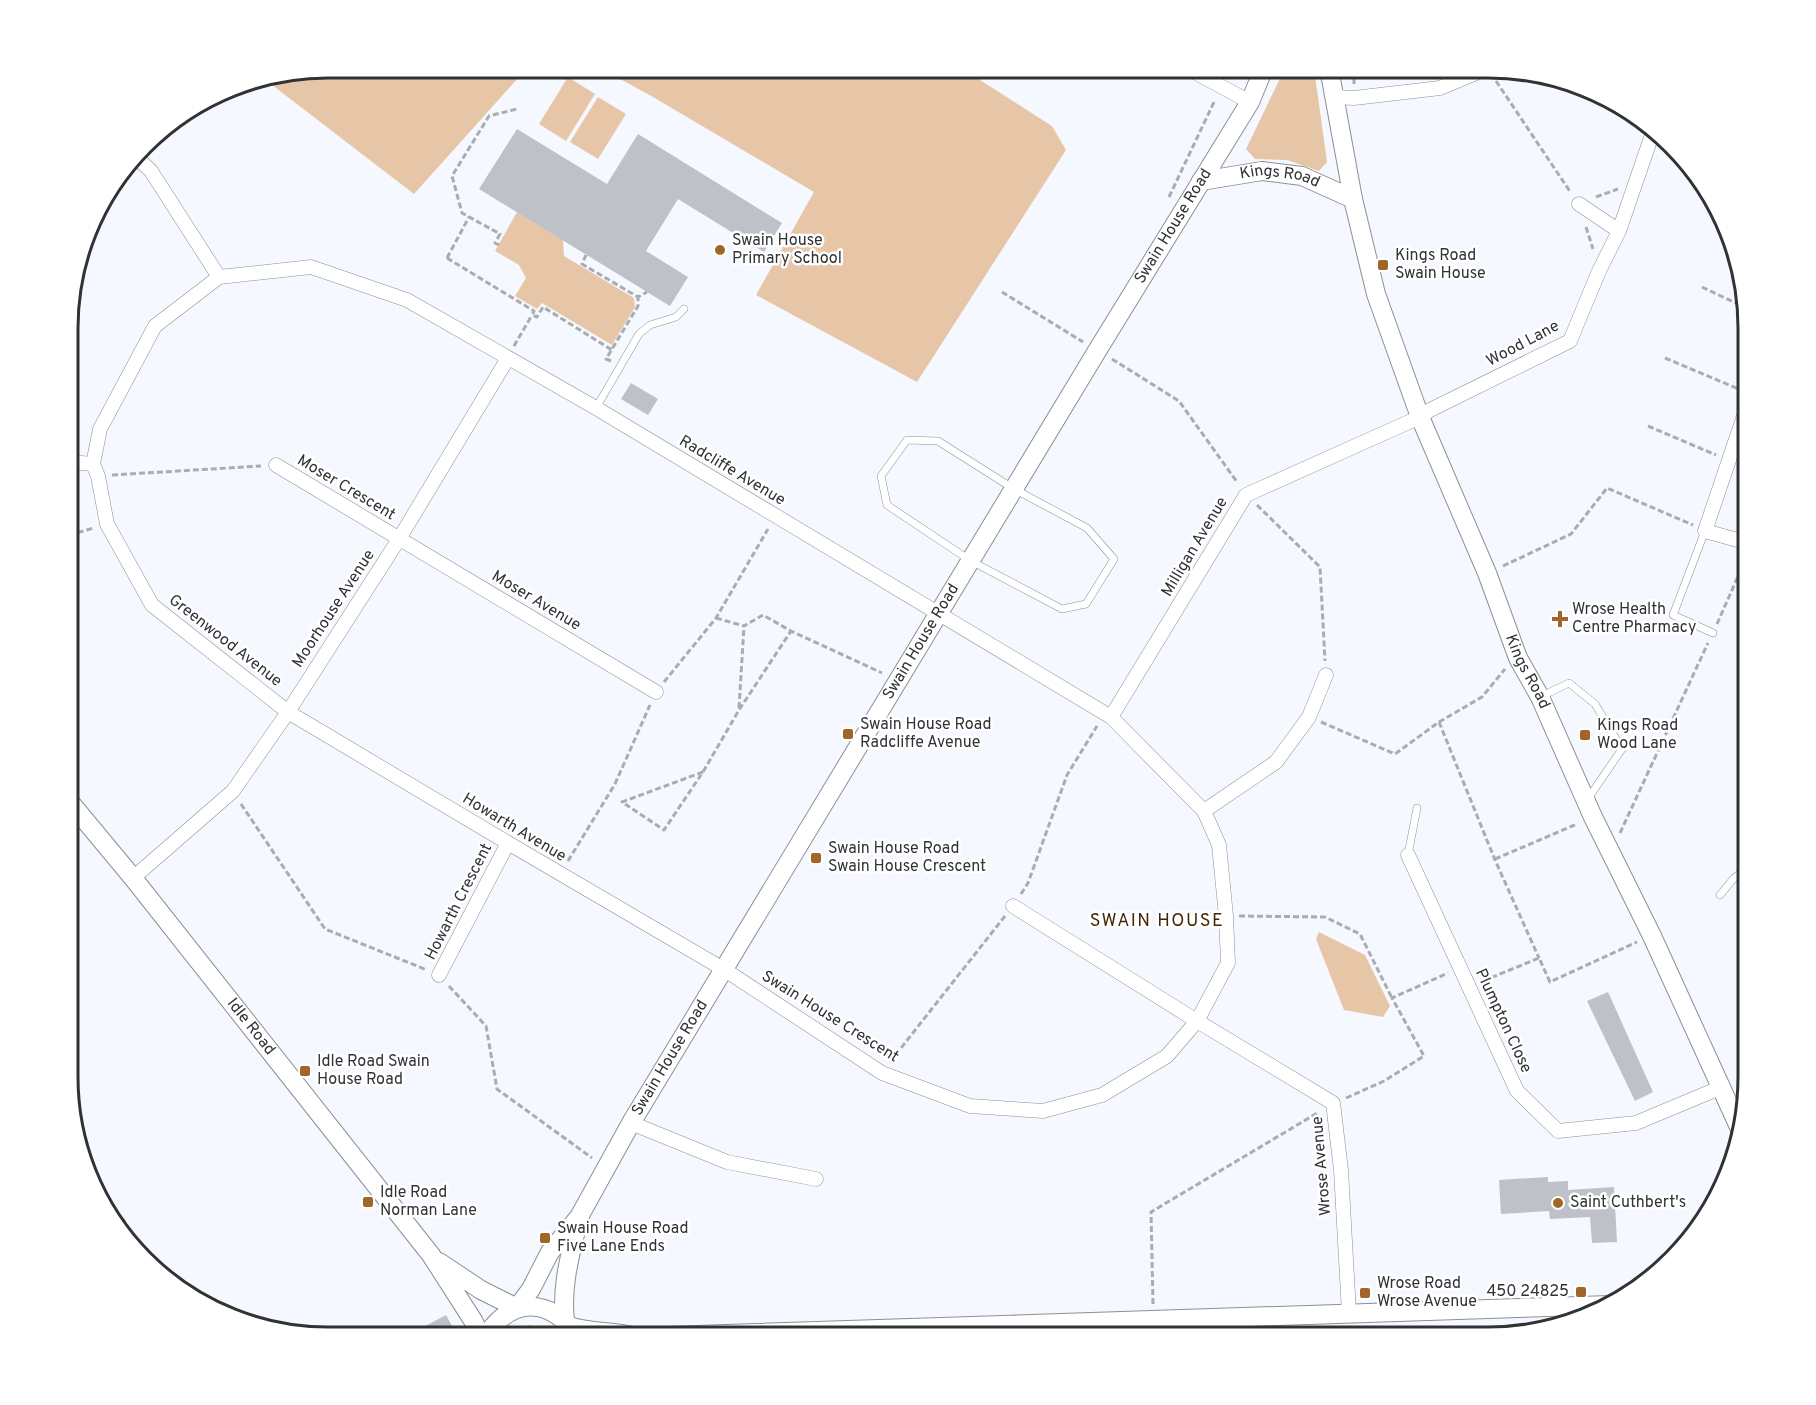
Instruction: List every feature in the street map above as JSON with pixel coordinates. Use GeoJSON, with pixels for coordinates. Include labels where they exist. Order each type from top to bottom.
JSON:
{"type":"FeatureCollection","features":[{"type":"Feature","properties":{"kind":"street"},"geometry":{"type":"LineString","coordinates":[[1206,78],[1250,102]]}},
{"type":"Feature","properties":{"kind":"street","name":"Swain House Road"},"geometry":{"type":"LineString","coordinates":[[492,1327],[498,1319],[517,1308],[531,1288],[550,1252],[579,1217],[631,1123],[1250,102],[1260,78]]}},
{"type":"Feature","properties":{"kind":"street","name":"Kings Road"},"geometry":{"type":"LineString","coordinates":[[1331,78],[1353,199],[1376,294],[1420,417],[1487,573],[1518,658],[1540,697],[1589,810],[1652,936],[1735,1117]]}},
{"type":"Feature","properties":{"kind":"street"},"geometry":{"type":"LineString","coordinates":[[1334,97],[1354,98],[1440,88],[1464,78]]}},
{"type":"Feature","properties":{"kind":"street","name":"Wood Lane"},"geometry":{"type":"LineString","coordinates":[[1420,417],[1570,341],[1599,271],[1619,231],[1651,138]]}},
{"type":"Feature","properties":{"kind":"street"},"geometry":{"type":"LineString","coordinates":[[141,162],[151,171],[219,277],[311,267],[407,300],[507,351]]}},
{"type":"Feature","properties":{"kind":"street","name":"Kings Road"},"geometry":{"type":"LineString","coordinates":[[1201,181],[1262,171],[1302,176],[1353,199]]}},
{"type":"Feature","properties":{"kind":"street"},"geometry":{"type":"LineString","coordinates":[[1579,204],[1619,231]]}},
{"type":"Feature","properties":{"kind":"street","name":"Greenwood Avenue"},"geometry":{"type":"LineString","coordinates":[[219,277],[155,326],[100,429],[96,470],[107,524],[152,605],[288,712]]}},
{"type":"Feature","properties":{"kind":"street","name":"Radcliffe Avenue"},"geometry":{"type":"LineString","coordinates":[[507,351],[775,517],[939,613]]}},
{"type":"Feature","properties":{"kind":"street","name":"Moorhouse Avenue"},"geometry":{"type":"LineString","coordinates":[[133,878],[233,791],[288,712],[399,538],[507,351]]}},
{"type":"Feature","properties":{"kind":"street","name":"Milligan Avenue"},"geometry":{"type":"LineString","coordinates":[[1111,717],[1246,495],[1420,417]]}},
{"type":"Feature","properties":{"kind":"street"},"geometry":{"type":"LineString","coordinates":[[1738,432],[1706,531],[1738,540]]}},
{"type":"Feature","properties":{"kind":"street"},"geometry":{"type":"LineString","coordinates":[[78,465],[96,470]]}},
{"type":"Feature","properties":{"kind":"street","name":"Moser Crescent"},"geometry":{"type":"LineString","coordinates":[[276,465],[399,538]]}},
{"type":"Feature","properties":{"kind":"street","name":"Moser Avenue"},"geometry":{"type":"LineString","coordinates":[[399,538],[656,692]]}},
{"type":"Feature","properties":{"kind":"street","name":"Swain House Crescent"},"geometry":{"type":"LineString","coordinates":[[725,970],[882,1073],[970,1106],[1043,1112],[1102,1095],[1167,1056],[1197,1021],[1228,963],[1219,845],[1204,811],[1111,717],[939,613]]}},
{"type":"Feature","properties":{"kind":"street"},"geometry":{"type":"LineString","coordinates":[[1204,811],[1276,762],[1309,717],[1326,675]]}},
{"type":"Feature","properties":{"kind":"street","name":"Howarth Avenue"},"geometry":{"type":"LineString","coordinates":[[288,712],[725,970]]}},
{"type":"Feature","properties":{"kind":"street","name":"Idle Road"},"geometry":{"type":"LineString","coordinates":[[78,812],[431,1255],[476,1327]]}},
{"type":"Feature","properties":{"kind":"street","name":"Howarth Crescent"},"geometry":{"type":"LineString","coordinates":[[439,975],[508,843]]}},
{"type":"Feature","properties":{"kind":"street","name":"Plumpton Close"},"geometry":{"type":"LineString","coordinates":[[1408,855],[1517,1091],[1558,1131],[1636,1122],[1722,1087]]}},
{"type":"Feature","properties":{"kind":"street","name":"Wrose Avenue"},"geometry":{"type":"LineString","coordinates":[[1013,906],[1333,1103],[1341,1170],[1349,1313]]}},
{"type":"Feature","properties":{"kind":"street"},"geometry":{"type":"LineString","coordinates":[[631,1123],[727,1162],[816,1179]]}},
{"type":"Feature","properties":{"kind":"street","name":"Swain House Road"},"geometry":{"type":"LineString","coordinates":[[572,1327],[563,1298],[579,1217]]}},
{"type":"Feature","properties":{"kind":"street","name":"Idle Road"},"geometry":{"type":"LineString","coordinates":[[431,1255],[481,1290],[517,1308]]}},
{"type":"Feature","properties":{"kind":"street"},"geometry":{"type":"LineString","coordinates":[[517,1308],[538,1307],[557,1314],[571,1327]]}},
{"type":"Feature","properties":{"kind":"street"},"geometry":{"type":"LineString","coordinates":[[1014,1327],[1244,1316],[1579,1310]]}},
{"type":"Feature","properties":{"kind":"street"},"geometry":{"type":"LineString","coordinates":[[1244,1316],[1245,1327]]}},
{"type":"Feature","properties":{"kind":"lane"},"geometry":{"type":"LineString","coordinates":[[596,408],[639,334],[650,325],[676,317],[684,309]]}},
{"type":"Feature","properties":{"kind":"lane"},"geometry":{"type":"LineString","coordinates":[[907,440],[938,441],[1014,489],[1087,528],[1114,559],[1086,604],[1062,609],[971,561],[887,505],[881,476],[907,440]]}},
{"type":"Feature","properties":{"kind":"lane"},"geometry":{"type":"LineString","coordinates":[[1706,531],[1673,615],[1713,633]]}},
{"type":"Feature","properties":{"kind":"lane"},"geometry":{"type":"LineString","coordinates":[[1540,697],[1569,683],[1595,704],[1622,748],[1589,810]]}},
{"type":"Feature","properties":{"kind":"lane"},"geometry":{"type":"LineString","coordinates":[[1408,855],[1417,808]]}},
{"type":"Feature","properties":{"kind":"lane"},"geometry":{"type":"LineString","coordinates":[[1720,895],[1738,875]]}},
{"type":"Feature","properties":{"kind":"path"},"geometry":{"type":"LineString","coordinates":[[1354,78],[1354,98]]}},
{"type":"Feature","properties":{"kind":"path"},"geometry":{"type":"LineString","coordinates":[[1495,78],[1579,204]]}},
{"type":"Feature","properties":{"kind":"path"},"geometry":{"type":"LineString","coordinates":[[499,245],[495,243],[500,234],[462,213],[452,176],[489,116],[517,109]]}},
{"type":"Feature","properties":{"kind":"path"},"geometry":{"type":"LineString","coordinates":[[470,217],[446,258],[534,311],[512,348],[507,351]]}},
{"type":"Feature","properties":{"kind":"path"},"geometry":{"type":"LineString","coordinates":[[586,255],[582,264],[638,297]]}},
{"type":"Feature","properties":{"kind":"path"},"geometry":{"type":"LineString","coordinates":[[1702,287],[1737,303]]}},
{"type":"Feature","properties":{"kind":"path"},"geometry":{"type":"LineString","coordinates":[[638,297],[647,292]]}},
{"type":"Feature","properties":{"kind":"path"},"geometry":{"type":"LineString","coordinates":[[1002,292],[1097,351]]}},
{"type":"Feature","properties":{"kind":"path"},"geometry":{"type":"LineString","coordinates":[[621,366],[606,359],[638,306],[638,297]]}},
{"type":"Feature","properties":{"kind":"path"},"geometry":{"type":"LineString","coordinates":[[532,315],[537,318],[543,307],[612,350]]}},
{"type":"Feature","properties":{"kind":"path"},"geometry":{"type":"LineString","coordinates":[[1665,358],[1738,389]]}},
{"type":"Feature","properties":{"kind":"path"},"geometry":{"type":"LineString","coordinates":[[1648,426],[1728,460]]}},
{"type":"Feature","properties":{"kind":"path"},"geometry":{"type":"LineString","coordinates":[[96,470],[276,465]]}},
{"type":"Feature","properties":{"kind":"path"},"geometry":{"type":"LineString","coordinates":[[1487,573],[1571,534],[1607,488],[1706,531]]}},
{"type":"Feature","properties":{"kind":"path"},"geometry":{"type":"LineString","coordinates":[[78,532],[107,524]]}},
{"type":"Feature","properties":{"kind":"path"},"geometry":{"type":"LineString","coordinates":[[1618,838],[1738,575]]}},
{"type":"Feature","properties":{"kind":"path"},"geometry":{"type":"LineString","coordinates":[[716,618],[744,626],[763,615],[791,631],[898,681]]}},
{"type":"Feature","properties":{"kind":"path"},"geometry":{"type":"LineString","coordinates":[[739,710],[744,626]]}},
{"type":"Feature","properties":{"kind":"path"},"geometry":{"type":"LineString","coordinates":[[702,772],[622,802],[664,830],[702,772],[739,710],[791,631]]}},
{"type":"Feature","properties":{"kind":"path"},"geometry":{"type":"LineString","coordinates":[[1309,717],[1395,754],[1439,722],[1482,697],[1500,674],[1518,658]]}},
{"type":"Feature","properties":{"kind":"path"},"geometry":{"type":"LineString","coordinates":[[1439,722],[1495,860],[1550,982],[1652,936]]}},
{"type":"Feature","properties":{"kind":"path"},"geometry":{"type":"LineString","coordinates":[[233,791],[325,929],[439,975],[486,1026],[497,1089],[606,1168]]}},
{"type":"Feature","properties":{"kind":"path"},"geometry":{"type":"LineString","coordinates":[[1495,860],[1589,810]]}},
{"type":"Feature","properties":{"kind":"path"},"geometry":{"type":"LineString","coordinates":[[1154,1319],[1151,1212],[1333,1103],[1384,1081],[1424,1056],[1360,934],[1325,917],[1226,916]]}},
{"type":"Feature","properties":{"kind":"path"},"geometry":{"type":"LineString","coordinates":[[1468,987],[1539,958]]}},
{"type":"Feature","properties":{"kind":"path"},"geometry":{"type":"LineString","coordinates":[[1392,998],[1460,967]]}},
{"type":"Feature","properties":{"kind":"shaded area"},"geometry":{"type":"Polygon","coordinates":[[[328,78],[518,78],[414,194],[272,85],[295,80],[328,78]]]}},
{"type":"Feature","properties":{"kind":"shaded area"},"geometry":{"type":"Polygon","coordinates":[[[567,78],[595,94],[566,141],[539,124],[567,78]]]}},
{"type":"Feature","properties":{"kind":"shaded area"},"geometry":{"type":"Polygon","coordinates":[[[618,78],[977,78],[1052,126],[1066,150],[917,382],[756,295],[814,192],[618,78]]]}},
{"type":"Feature","properties":{"kind":"shaded area"},"geometry":{"type":"Polygon","coordinates":[[[1280,78],[1315,78],[1327,162],[1319,171],[1287,160],[1255,159],[1246,149],[1280,78]]]}},
{"type":"Feature","properties":{"kind":"shaded area"},"geometry":{"type":"Polygon","coordinates":[[[598,97],[626,114],[598,159],[570,142],[598,97]]]}},
{"type":"Feature","properties":{"kind":"shaded area"},"geometry":{"type":"Polygon","coordinates":[[[517,212],[563,240],[564,256],[634,298],[635,307],[612,345],[542,303],[537,309],[515,296],[526,278],[519,265],[495,251],[517,212]]]}},
{"type":"Feature","properties":{"kind":"shaded area"},"geometry":{"type":"Polygon","coordinates":[[[1319,932],[1365,955],[1390,1006],[1383,1017],[1344,1010],[1316,939],[1319,932]]]}},
{"type":"Feature","properties":{"kind":"building"},"geometry":{"type":"Polygon","coordinates":[[[517,129],[607,184],[638,134],[782,223],[764,252],[678,199],[646,251],[688,277],[670,306],[479,189],[517,129]]]}},
{"type":"Feature","properties":{"kind":"building"},"geometry":{"type":"Polygon","coordinates":[[[631,383],[658,399],[648,415],[621,399],[631,383]]]}},
{"type":"Feature","properties":{"kind":"building"},"geometry":{"type":"Polygon","coordinates":[[[1608,992],[1653,1092],[1635,1101],[1587,1001],[1608,992]]]}},
{"type":"Feature","properties":{"kind":"building","name":"Saint Cuthbert's"},"geometry":{"type":"Polygon","coordinates":[[[1548,1177],[1548,1182],[1568,1181],[1568,1190],[1614,1187],[1617,1242],[1592,1243],[1590,1217],[1550,1219],[1549,1211],[1501,1214],[1499,1180],[1548,1177]]]}},
{"type":"Feature","properties":{"kind":"building"},"geometry":{"type":"Polygon","coordinates":[[[446,1315],[453,1327],[424,1327],[446,1315]]]}},
{"type":"Feature","properties":{"kind":"place","name":"Swain House Primary School"},"geometry":{"type":"Point","coordinates":[720,250]}},
{"type":"Feature","properties":{"kind":"place","name":"Kings Road Swain House"},"geometry":{"type":"Point","coordinates":[1383,265]}},
{"type":"Feature","properties":{"kind":"place","name":"Wrose Health Centre Pharmacy"},"geometry":{"type":"Point","coordinates":[1560,619]}},
{"type":"Feature","properties":{"kind":"place","name":"Swain House Road Radcliffe Avenue"},"geometry":{"type":"Point","coordinates":[848,734]}},
{"type":"Feature","properties":{"kind":"place","name":"Kings Road Wood Lane"},"geometry":{"type":"Point","coordinates":[1585,735]}},
{"type":"Feature","properties":{"kind":"place","name":"Swain House Road Swain House Crescent"},"geometry":{"type":"Point","coordinates":[816,858]}},
{"type":"Feature","properties":{"kind":"place","name":"Idle Road Swain House Road"},"geometry":{"type":"Point","coordinates":[305,1071]}},
{"type":"Feature","properties":{"kind":"place","name":"Idle Road Norman Lane"},"geometry":{"type":"Point","coordinates":[368,1202]}},
{"type":"Feature","properties":{"kind":"place","name":"Saint Cuthbert's"},"geometry":{"type":"Point","coordinates":[1558,1203]}},
{"type":"Feature","properties":{"kind":"place","name":"Swain House Road Five Lane Ends"},"geometry":{"type":"Point","coordinates":[545,1238]}},
{"type":"Feature","properties":{"kind":"place","name":"450 24825"},"geometry":{"type":"Point","coordinates":[1581,1292]}},
{"type":"Feature","properties":{"kind":"place","name":"Wrose Road Wrose Avenue"},"geometry":{"type":"Point","coordinates":[1365,1293]}},
{"type":"Feature","properties":{"kind":"district","name":"SWAIN HOUSE"},"geometry":{"type":"Point","coordinates":[1157,921]}}]}
